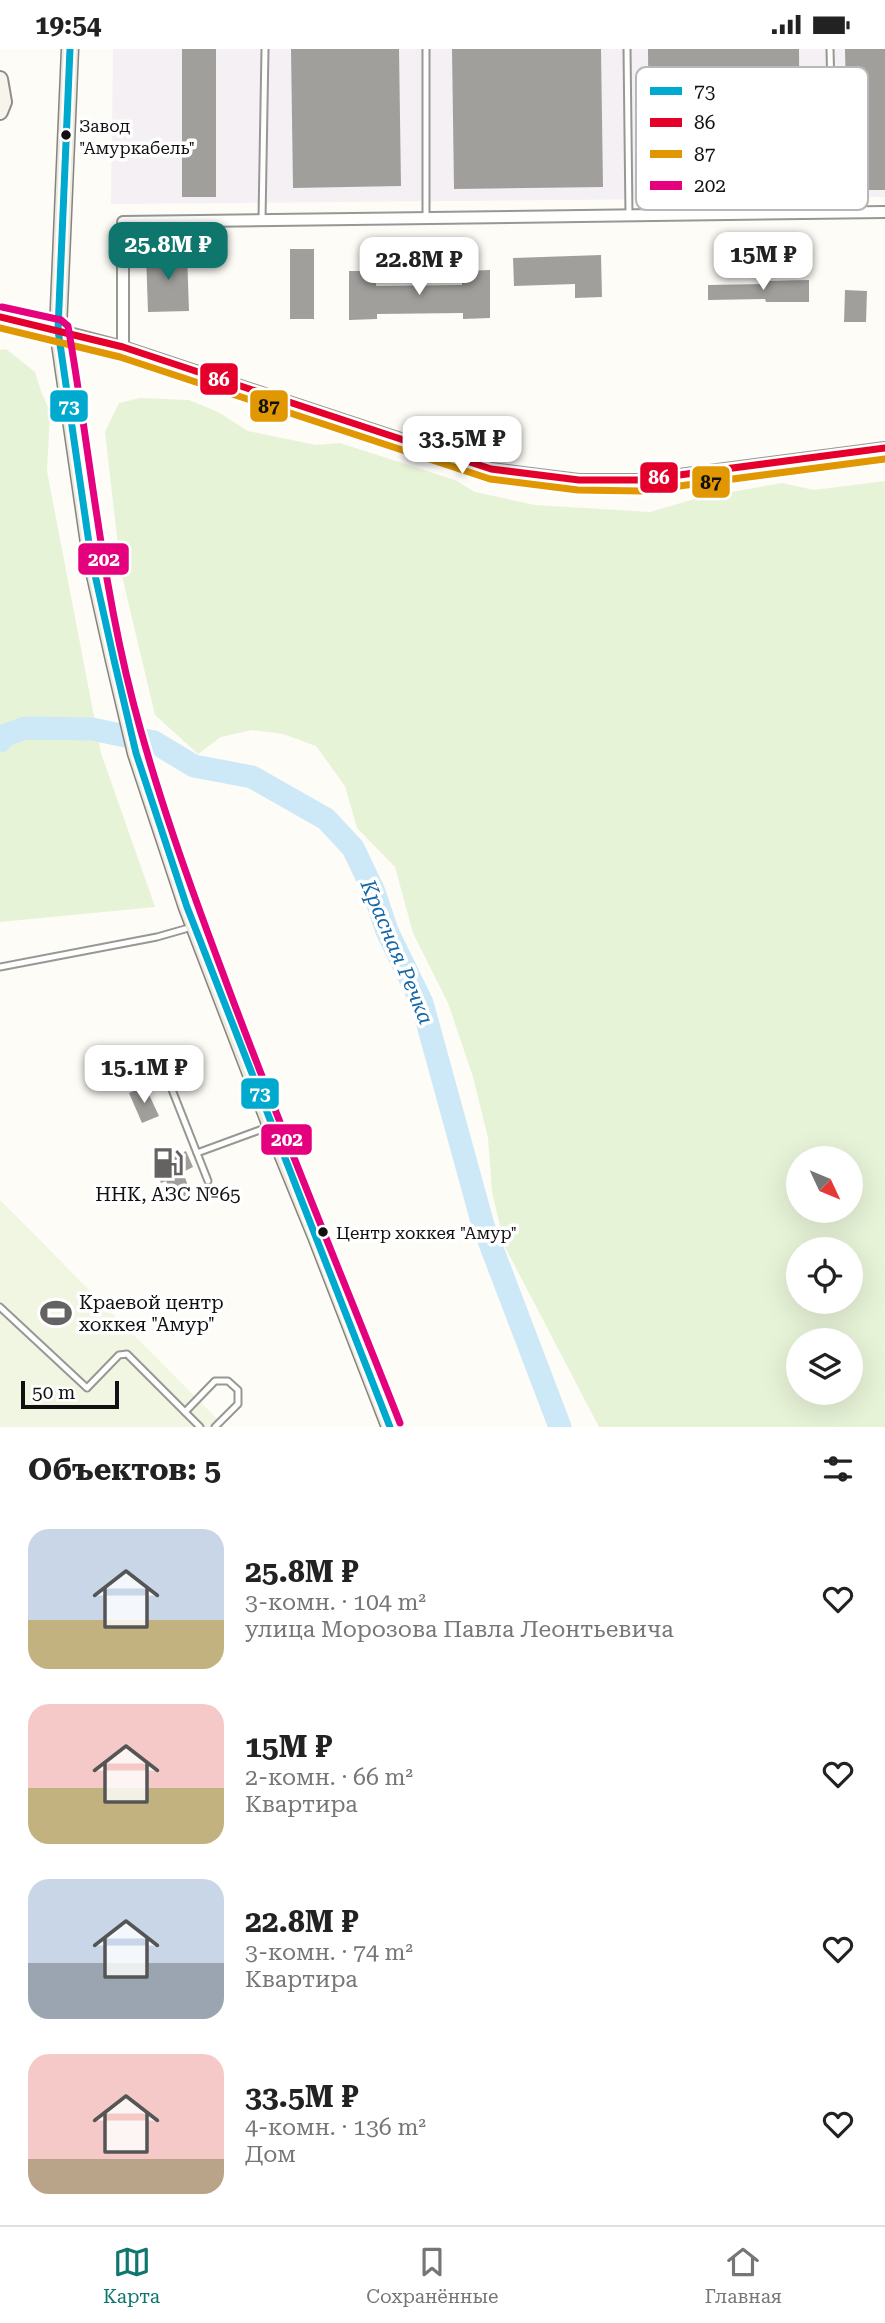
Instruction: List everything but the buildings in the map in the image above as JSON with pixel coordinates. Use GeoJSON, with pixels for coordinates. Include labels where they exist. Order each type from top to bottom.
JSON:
{"type":"FeatureCollection","features":[{"type":"Feature","properties":{"kind":"main road"},"geometry":{"type":"LineString","coordinates":[[70,49],[58,330],[91,557],[114,660],[136,753],[169,857],[271,1126],[390,1427]]}},
{"type":"Feature","properties":{"kind":"street"},"geometry":{"type":"LineString","coordinates":[[0,79],[4,102],[0,112]]}},
{"type":"Feature","properties":{"kind":"street"},"geometry":{"type":"LineString","coordinates":[[123,347],[123,222],[885,212]]}},
{"type":"Feature","properties":{"kind":"street"},"geometry":{"type":"LineString","coordinates":[[0,317],[123,347],[491,469],[579,480],[641,480],[885,448]]}},
{"type":"Feature","properties":{"kind":"lane"},"geometry":{"type":"LineString","coordinates":[[262,219],[265,49]]}},
{"type":"Feature","properties":{"kind":"lane"},"geometry":{"type":"LineString","coordinates":[[426,49],[426,218]]}},
{"type":"Feature","properties":{"kind":"lane"},"geometry":{"type":"LineString","coordinates":[[627,49],[629,215]]}},
{"type":"Feature","properties":{"kind":"lane"},"geometry":{"type":"LineString","coordinates":[[830,49],[830,67]]}},
{"type":"Feature","properties":{"kind":"lane"},"geometry":{"type":"LineString","coordinates":[[0,967],[157,937],[195,926]]}},
{"type":"Feature","properties":{"kind":"lane"},"geometry":{"type":"LineString","coordinates":[[124,1085],[157,1072],[167,1077],[208,1181]]}},
{"type":"Feature","properties":{"kind":"lane"},"geometry":{"type":"LineString","coordinates":[[197,1153],[271,1126]]}},
{"type":"Feature","properties":{"kind":"lane"},"geometry":{"type":"LineString","coordinates":[[0,1307],[87,1388],[119,1355],[128,1354],[200,1427]]}},
{"type":"Feature","properties":{"kind":"lane"},"geometry":{"type":"LineString","coordinates":[[185,1412],[215,1381],[229,1381],[238,1390],[237,1404],[215,1427]]}},
{"type":"Feature","properties":{"kind":"shaded area","name":"Завод \"Амуркабель\""},"geometry":{"type":"Polygon","coordinates":[[[113,49],[885,49],[885,197],[868,197],[868,67],[636,67],[636,199],[111,204],[113,49]]]}},
{"type":"Feature","properties":{"kind":"green space"},"geometry":{"type":"Polygon","coordinates":[[[6,349],[35,372],[50,412],[47,471],[101,753],[155,907],[0,922],[0,350],[6,349]]]}},
{"type":"Feature","properties":{"kind":"green space"},"geometry":{"type":"Polygon","coordinates":[[[140,398],[189,400],[218,412],[248,431],[316,445],[340,443],[455,480],[475,492],[535,505],[650,512],[698,498],[782,483],[814,490],[885,481],[885,1427],[599,1427],[505,1247],[492,1192],[488,1138],[473,1077],[448,1003],[413,933],[395,867],[357,828],[345,786],[316,746],[283,734],[252,730],[221,737],[198,754],[155,715],[121,572],[105,432],[119,403],[140,398]]]}},
{"type":"Feature","properties":{"kind":"green space","name":"Краевой центр хоккея \"Амур\""},"geometry":{"type":"Polygon","coordinates":[[[0,1200],[225,1427],[0,1427],[0,1200]]]}},
{"type":"Feature","properties":{"kind":"waterway","name":"Красная Речка"},"geometry":{"type":"LineString","coordinates":[[0,741],[6,735],[25,728],[92,729],[154,742],[194,766],[252,777],[326,819],[353,848],[374,892],[387,931],[422,1003],[483,1225],[560,1427]]}},
{"type":"Feature","properties":{"kind":"transit line","name":"73"},"geometry":{"type":"LineString","coordinates":[[70,49],[58,330],[91,557],[114,660],[136,753],[187,907],[390,1427]]}},
{"type":"Feature","properties":{"kind":"transit line","name":"202"},"geometry":{"type":"LineString","coordinates":[[2,307],[61,320],[68,326],[112,609],[152,770],[243,1028],[400,1423]]}},
{"type":"Feature","properties":{"kind":"transit line","name":"86"},"geometry":{"type":"LineString","coordinates":[[0,317],[123,347],[491,469],[579,480],[641,480],[885,448]]}},
{"type":"Feature","properties":{"kind":"transit line","name":"87"},"geometry":{"type":"LineString","coordinates":[[0,328],[120,357],[490,479],[578,490],[641,491],[885,459]]}},
{"type":"Feature","properties":{"kind":"place","name":"Завод \"Амуркабель\""},"geometry":{"type":"Point","coordinates":[66,135]}},
{"type":"Feature","properties":{"kind":"place","name":"ННК, АЗС №65"},"geometry":{"type":"Point","coordinates":[168,1163]}},
{"type":"Feature","properties":{"kind":"place","name":"Центр хоккея \"Амур\""},"geometry":{"type":"Point","coordinates":[323,1232]}},
{"type":"Feature","properties":{"kind":"place","name":"Краевой центр хоккея \"Амур\""},"geometry":{"type":"Point","coordinates":[56,1313]}}]}
